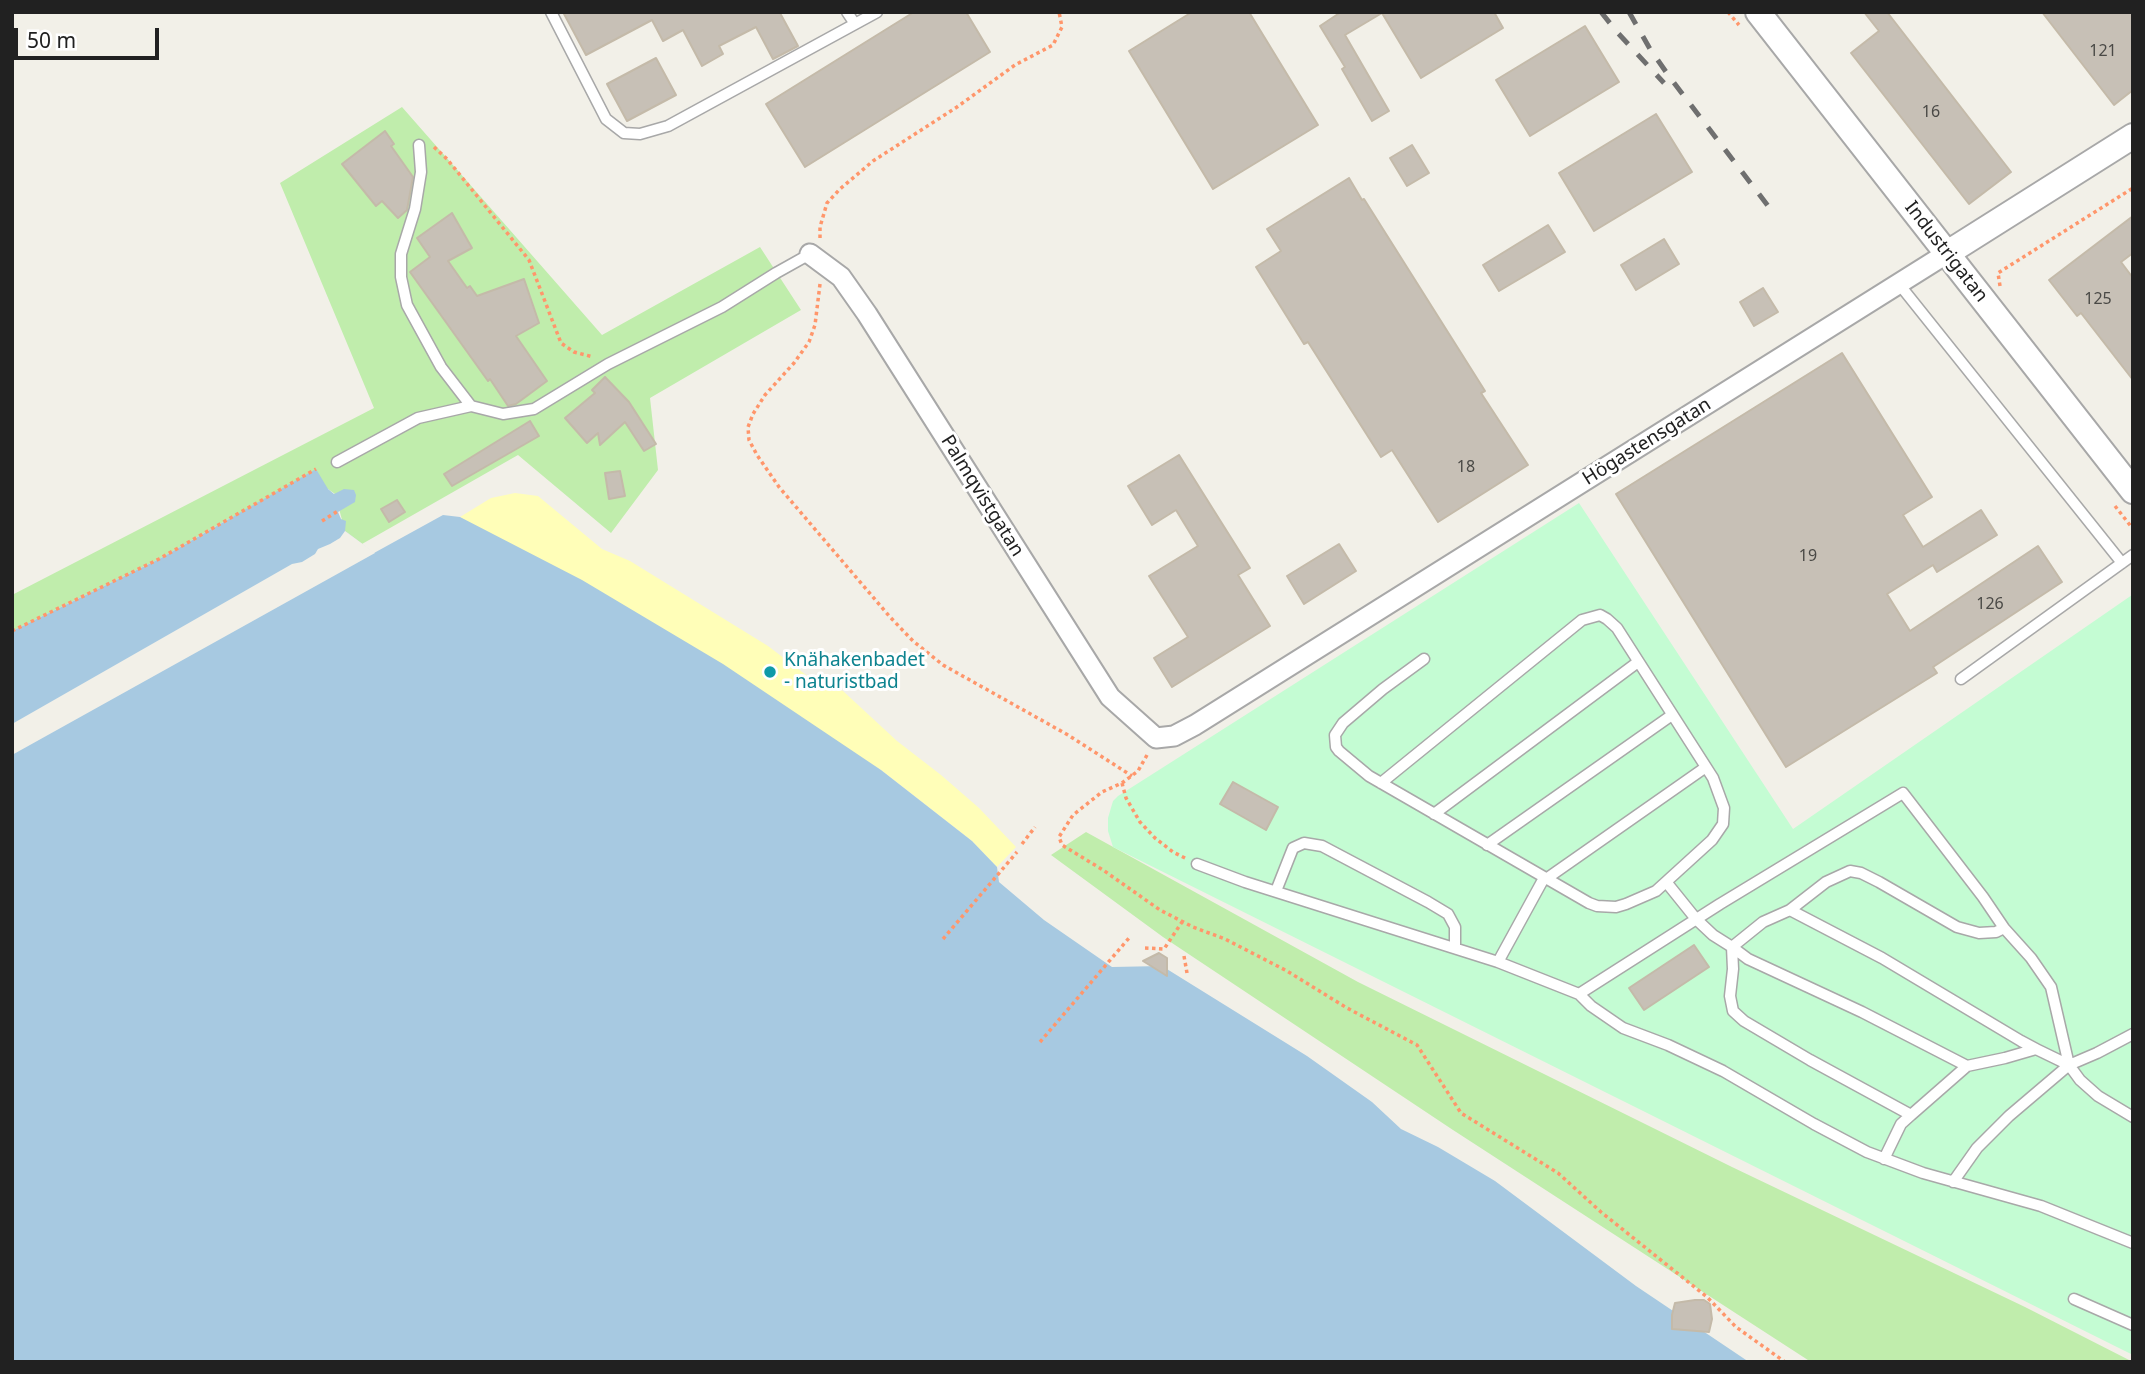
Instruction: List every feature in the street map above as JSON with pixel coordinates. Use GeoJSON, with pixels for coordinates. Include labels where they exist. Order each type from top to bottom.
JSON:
{"type":"FeatureCollection","features":[{"type":"Feature","properties":{"kind":"street","name":"Industrigatan"},"geometry":{"type":"LineString","coordinates":[[1758,12],[2133,491]]}},
{"type":"Feature","properties":{"kind":"street","name":"Högastensgatan"},"geometry":{"type":"LineString","coordinates":[[1156,738],[1174,736],[1195,724],[2133,136]]}},
{"type":"Feature","properties":{"kind":"street","name":"Palmqvistgatan"},"geometry":{"type":"LineString","coordinates":[[810,254],[841,277],[867,314],[1110,697],[1156,738]]}},
{"type":"Feature","properties":{"kind":"lane"},"geometry":{"type":"LineString","coordinates":[[551,12],[606,119],[624,133],[640,134],[668,126],[877,12]]}},
{"type":"Feature","properties":{"kind":"lane"},"geometry":{"type":"LineString","coordinates":[[847,12],[855,24]]}},
{"type":"Feature","properties":{"kind":"lane"},"geometry":{"type":"LineString","coordinates":[[419,145],[421,172],[415,209],[401,254],[401,277],[407,305],[441,367],[471,406]]}},
{"type":"Feature","properties":{"kind":"lane"},"geometry":{"type":"LineString","coordinates":[[337,462],[418,418],[471,406],[503,414],[534,409],[619,359],[722,307],[810,254]]}},
{"type":"Feature","properties":{"kind":"lane"},"geometry":{"type":"LineString","coordinates":[[1899,284],[2122,563]]}},
{"type":"Feature","properties":{"kind":"lane"},"geometry":{"type":"LineString","coordinates":[[1961,679],[2133,555]]}},
{"type":"Feature","properties":{"kind":"lane"},"geometry":{"type":"LineString","coordinates":[[1381,783],[1586,617],[1600,615],[1610,621],[1706,767],[1722,799],[1725,815],[1723,824],[1712,841],[1656,891],[1626,904],[1606,907],[1588,903],[1381,783],[1336,747],[1335,735],[1343,723],[1424,659]]}},
{"type":"Feature","properties":{"kind":"lane"},"geometry":{"type":"LineString","coordinates":[[1434,814],[1638,662]]}},
{"type":"Feature","properties":{"kind":"lane"},"geometry":{"type":"LineString","coordinates":[[1487,845],[1672,715]]}},
{"type":"Feature","properties":{"kind":"lane"},"geometry":{"type":"LineString","coordinates":[[1498,962],[1545,878],[1706,767]]}},
{"type":"Feature","properties":{"kind":"lane"},"geometry":{"type":"LineString","coordinates":[[1579,994],[1903,793],[2051,987],[2069,1065],[2080,1080],[2098,1096],[2133,1116]]}},
{"type":"Feature","properties":{"kind":"lane"},"geometry":{"type":"LineString","coordinates":[[1276,891],[1293,848],[1304,843],[1322,846],[1448,914],[1455,927],[1455,948]]}},
{"type":"Feature","properties":{"kind":"lane"},"geometry":{"type":"LineString","coordinates":[[1197,864],[1498,962],[1579,994],[1591,1006],[1623,1028],[1668,1045],[1723,1071],[1867,1152],[1923,1173],[2041,1206],[2133,1243]]}},
{"type":"Feature","properties":{"kind":"lane"},"geometry":{"type":"LineString","coordinates":[[1732,947],[1763,922],[1790,910],[1826,882],[1850,871],[1879,882],[1957,928],[1979,933],[1996,932],[2004,928]]}},
{"type":"Feature","properties":{"kind":"lane"},"geometry":{"type":"LineString","coordinates":[[1667,883],[1696,919],[1713,935],[1748,959],[1863,1012],[1968,1066]]}},
{"type":"Feature","properties":{"kind":"lane"},"geometry":{"type":"LineString","coordinates":[[1790,910],[1882,958],[2036,1049],[2069,1065]]}},
{"type":"Feature","properties":{"kind":"lane"},"geometry":{"type":"LineString","coordinates":[[1732,947],[1730,996],[1733,1011],[1744,1021],[1810,1060],[1910,1115]]}},
{"type":"Feature","properties":{"kind":"lane"},"geometry":{"type":"LineString","coordinates":[[1954,1182],[1977,1148],[2009,1116],[2069,1065],[2097,1054],[2133,1034]]}},
{"type":"Feature","properties":{"kind":"lane"},"geometry":{"type":"LineString","coordinates":[[1884,1159],[1901,1124],[1968,1066],[2036,1049]]}},
{"type":"Feature","properties":{"kind":"lane"},"geometry":{"type":"LineString","coordinates":[[2074,1299],[2133,1325]]}},
{"type":"Feature","properties":{"kind":"path"},"geometry":{"type":"LineString","coordinates":[[419,145],[429,142],[447,159],[529,260],[561,343],[574,352],[619,359]]}},
{"type":"Feature","properties":{"kind":"path"},"geometry":{"type":"LineString","coordinates":[[2001,292],[1998,273],[2133,188]]}},
{"type":"Feature","properties":{"kind":"path"},"geometry":{"type":"LineString","coordinates":[[12,631],[159,559],[316,469]]}},
{"type":"Feature","properties":{"kind":"path"},"geometry":{"type":"LineString","coordinates":[[322,521],[338,511]]}},
{"type":"Feature","properties":{"kind":"path"},"geometry":{"type":"LineString","coordinates":[[1156,738],[1139,771],[1102,792],[1073,816],[1059,837],[1062,845],[1160,910],[1287,971],[1347,1008],[1417,1045],[1461,1113],[1558,1173],[1601,1212],[1707,1297],[1736,1326],[1785,1362]]}},
{"type":"Feature","properties":{"kind":"path"},"geometry":{"type":"LineString","coordinates":[[1122,783],[1126,798],[1140,822],[1173,852],[1197,864]]}},
{"type":"Feature","properties":{"kind":"path"},"geometry":{"type":"LineString","coordinates":[[1022,844],[1035,827]]}},
{"type":"Feature","properties":{"kind":"path"},"geometry":{"type":"LineString","coordinates":[[943,939],[1017,852]]}},
{"type":"Feature","properties":{"kind":"path"},"geometry":{"type":"LineString","coordinates":[[1145,948],[1164,948],[1182,922]]}},
{"type":"Feature","properties":{"kind":"path"},"geometry":{"type":"LineString","coordinates":[[1040,1042],[1129,938]]}},
{"type":"Feature","properties":{"kind":"path"},"geometry":{"type":"LineString","coordinates":[[1184,956],[1187,973]]}},
{"type":"Feature","properties":{"kind":"green space"},"geometry":{"type":"Polygon","coordinates":[[[402,107],[602,335],[760,247],[801,310],[650,398],[658,470],[611,533],[518,455],[362,544],[345,531],[335,494],[328,489],[232,517],[159,559],[12,631],[12,595],[374,408],[280,183],[402,107]]]}},
{"type":"Feature","properties":{"kind":"green space"},"geometry":{"type":"Polygon","coordinates":[[[1579,503],[1793,829],[2133,596],[2133,1355],[1113,847],[1108,831],[1108,818],[1113,801],[1118,796],[1579,503]]]}},
{"type":"Feature","properties":{"kind":"green space"},"geometry":{"type":"Polygon","coordinates":[[[1086,832],[1358,982],[2133,1362],[1811,1362],[1453,1130],[1163,937],[1051,855],[1086,832]]]}},
{"type":"Feature","properties":{"kind":"sand","name":"Knähakenbadet - naturistbad"},"geometry":{"type":"Polygon","coordinates":[[[515,493],[538,496],[602,549],[630,561],[768,646],[814,681],[843,691],[897,741],[979,808],[1016,847],[997,867],[972,841],[881,770],[460,517],[491,498],[515,493]]]}},
{"type":"Feature","properties":{"kind":"water"},"geometry":{"type":"Polygon","coordinates":[[[316,469],[334,494],[344,489],[354,490],[355,502],[338,512],[341,519],[346,521],[345,531],[374,553],[443,515],[460,517],[582,580],[723,664],[881,770],[972,841],[997,867],[999,882],[1044,920],[1112,967],[1162,966],[1307,1056],[1372,1102],[1401,1129],[1438,1147],[1495,1181],[1636,1286],[1749,1362],[12,1362],[12,631],[159,559],[316,469]]]}},
{"type":"Feature","properties":{"kind":"pier"},"geometry":{"type":"Polygon","coordinates":[[[345,531],[375,553],[12,755],[12,724],[292,564],[302,562],[318,549],[340,538],[345,531]]]}},
{"type":"Feature","properties":{"kind":"building"},"geometry":{"type":"Polygon","coordinates":[[[563,12],[783,12],[780,13],[798,46],[773,59],[756,27],[719,46],[723,54],[702,66],[683,30],[663,41],[652,20],[586,55],[563,12]]]}},
{"type":"Feature","properties":{"kind":"building"},"geometry":{"type":"Polygon","coordinates":[[[914,12],[966,12],[990,52],[805,167],[766,104],[914,12]]]}},
{"type":"Feature","properties":{"kind":"building"},"geometry":{"type":"Polygon","coordinates":[[[1192,12],[1249,12],[1318,125],[1213,189],[1129,51],[1192,12]]]}},
{"type":"Feature","properties":{"kind":"building"},"geometry":{"type":"Polygon","coordinates":[[[1341,12],[1494,12],[1503,28],[1421,78],[1382,13],[1345,35],[1389,111],[1372,121],[1342,69],[1345,67],[1320,26],[1341,12]]]}},
{"type":"Feature","properties":{"kind":"building"},"geometry":{"type":"Polygon","coordinates":[[[1864,12],[1887,12],[2011,172],[1969,204],[1851,53],[1879,31],[1864,12]]]}},
{"type":"Feature","properties":{"kind":"building"},"geometry":{"type":"Polygon","coordinates":[[[2042,12],[2133,12],[2133,90],[2114,105],[2042,12]]]}},
{"type":"Feature","properties":{"kind":"building"},"geometry":{"type":"Polygon","coordinates":[[[1585,26],[1619,82],[1530,136],[1496,80],[1585,26]]]}},
{"type":"Feature","properties":{"kind":"building"},"geometry":{"type":"Polygon","coordinates":[[[656,58],[676,95],[627,121],[607,84],[656,58]]]}},
{"type":"Feature","properties":{"kind":"building"},"geometry":{"type":"Polygon","coordinates":[[[1656,114],[1692,172],[1594,231],[1559,173],[1656,114]]]}},
{"type":"Feature","properties":{"kind":"building"},"geometry":{"type":"Polygon","coordinates":[[[385,131],[394,144],[391,146],[413,177],[407,210],[398,218],[382,201],[376,206],[342,164],[385,131]]]}},
{"type":"Feature","properties":{"kind":"building"},"geometry":{"type":"Polygon","coordinates":[[[1412,145],[1429,173],[1407,186],[1390,158],[1412,145]]]}},
{"type":"Feature","properties":{"kind":"building"},"geometry":{"type":"Polygon","coordinates":[[[1349,178],[1485,391],[1481,393],[1528,465],[1438,522],[1392,450],[1381,457],[1308,342],[1304,344],[1256,267],[1281,251],[1267,229],[1349,178]]]}},
{"type":"Feature","properties":{"kind":"building"},"geometry":{"type":"Polygon","coordinates":[[[452,213],[472,248],[448,261],[467,288],[470,286],[477,296],[524,279],[539,323],[516,336],[547,381],[516,404],[508,406],[410,272],[430,257],[417,238],[452,213]]]}},
{"type":"Feature","properties":{"kind":"building"},"geometry":{"type":"Polygon","coordinates":[[[2133,216],[2133,253],[2121,262],[2133,278],[2133,380],[2081,313],[2077,316],[2049,280],[2133,216]]]}},
{"type":"Feature","properties":{"kind":"building"},"geometry":{"type":"Polygon","coordinates":[[[1548,225],[1565,252],[1499,291],[1483,265],[1548,225]]]}},
{"type":"Feature","properties":{"kind":"building"},"geometry":{"type":"Polygon","coordinates":[[[1664,239],[1679,264],[1636,290],[1621,265],[1664,239]]]}},
{"type":"Feature","properties":{"kind":"building"},"geometry":{"type":"Polygon","coordinates":[[[1763,288],[1778,312],[1754,326],[1740,302],[1763,288]]]}},
{"type":"Feature","properties":{"kind":"building"},"geometry":{"type":"Polygon","coordinates":[[[1842,353],[1932,497],[1903,515],[1923,547],[1981,510],[1997,535],[1937,572],[1933,565],[1887,594],[1910,631],[2038,546],[2062,582],[1933,667],[1937,673],[1786,767],[1616,494],[1842,353]]]}},
{"type":"Feature","properties":{"kind":"building"},"geometry":{"type":"Polygon","coordinates":[[[605,377],[629,402],[656,444],[644,451],[625,422],[600,445],[598,433],[587,443],[565,418],[595,393],[592,390],[605,377]]]}},
{"type":"Feature","properties":{"kind":"building"},"geometry":{"type":"Polygon","coordinates":[[[530,421],[539,436],[452,486],[444,474],[530,421]]]}},
{"type":"Feature","properties":{"kind":"building"},"geometry":{"type":"Polygon","coordinates":[[[1179,455],[1250,568],[1238,575],[1270,626],[1172,687],[1154,658],[1188,637],[1149,576],[1198,546],[1176,510],[1152,525],[1128,486],[1179,455]]]}},
{"type":"Feature","properties":{"kind":"building"},"geometry":{"type":"Polygon","coordinates":[[[620,471],[625,496],[609,499],[605,473],[620,471]]]}},
{"type":"Feature","properties":{"kind":"building"},"geometry":{"type":"Polygon","coordinates":[[[397,500],[405,512],[389,522],[381,509],[397,500]]]}},
{"type":"Feature","properties":{"kind":"building"},"geometry":{"type":"Polygon","coordinates":[[[1339,544],[1356,571],[1304,604],[1287,576],[1339,544]]]}},
{"type":"Feature","properties":{"kind":"building"},"geometry":{"type":"Polygon","coordinates":[[[1233,782],[1278,807],[1266,830],[1220,804],[1233,782]]]}},
{"type":"Feature","properties":{"kind":"building"},"geometry":{"type":"Polygon","coordinates":[[[1694,945],[1709,967],[1644,1010],[1629,988],[1694,945]]]}},
{"type":"Feature","properties":{"kind":"building"},"geometry":{"type":"Polygon","coordinates":[[[1159,953],[1167,958],[1167,976],[1143,961],[1159,953]]]}},
{"type":"Feature","properties":{"kind":"building"},"geometry":{"type":"Polygon","coordinates":[[[1704,1300],[1710,1304],[1712,1319],[1709,1332],[1672,1329],[1675,1303],[1704,1300]]]}},
{"type":"Feature","properties":{"kind":"railway"},"geometry":{"type":"LineString","coordinates":[[1601,12],[1664,83]]}},
{"type":"Feature","properties":{"kind":"railway"},"geometry":{"type":"LineString","coordinates":[[1629,12],[1671,79],[1775,215]]}},
{"type":"Feature","properties":{"kind":"place","name":"Knähakenbadet - naturistbad"},"geometry":{"type":"Point","coordinates":[770,672]}}]}
